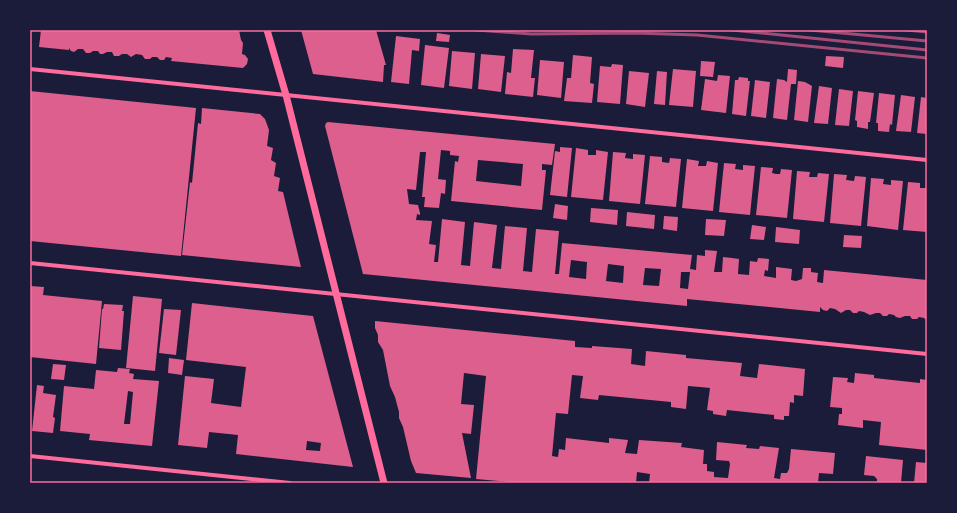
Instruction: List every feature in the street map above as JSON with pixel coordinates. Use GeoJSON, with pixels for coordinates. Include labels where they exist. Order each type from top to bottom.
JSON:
{"type":"FeatureCollection","features":[{"type":"Feature","properties":{"kind":"street"},"geometry":{"type":"LineString","coordinates":[[267,30],[286,95],[384,483]]}},
{"type":"Feature","properties":{"kind":"street"},"geometry":{"type":"LineString","coordinates":[[30,69],[927,160]]}},
{"type":"Feature","properties":{"kind":"street"},"geometry":{"type":"LineString","coordinates":[[30,263],[927,354]]}},
{"type":"Feature","properties":{"kind":"street"},"geometry":{"type":"LineString","coordinates":[[30,456],[290,483]]}},
{"type":"Feature","properties":{"kind":"building"},"geometry":{"type":"Polygon","coordinates":[[[41,30],[239,30],[243,43],[242,54],[248,59],[247,64],[243,68],[171,61],[172,58],[166,57],[164,60],[160,60],[157,57],[145,59],[142,55],[136,54],[131,57],[127,54],[114,56],[112,52],[100,54],[98,51],[93,51],[86,53],[83,49],[78,49],[74,52],[69,48],[69,50],[39,47],[41,30]]]}},
{"type":"Feature","properties":{"kind":"building"},"geometry":{"type":"Polygon","coordinates":[[[301,30],[376,30],[386,65],[384,65],[383,82],[313,74],[301,30]]]}},
{"type":"Feature","properties":{"kind":"building"},"geometry":{"type":"Polygon","coordinates":[[[437,33],[450,35],[449,42],[436,41],[437,33]]]}},
{"type":"Feature","properties":{"kind":"building"},"geometry":{"type":"Polygon","coordinates":[[[396,36],[420,39],[419,51],[412,50],[409,84],[391,82],[396,36]]]}},
{"type":"Feature","properties":{"kind":"building"},"geometry":{"type":"Polygon","coordinates":[[[425,45],[449,48],[444,88],[421,85],[425,45]]]}},
{"type":"Feature","properties":{"kind":"building"},"geometry":{"type":"Polygon","coordinates":[[[513,49],[534,50],[531,78],[535,78],[533,97],[505,94],[507,72],[511,73],[513,49]]]}},
{"type":"Feature","properties":{"kind":"building"},"geometry":{"type":"Polygon","coordinates":[[[452,51],[475,53],[472,89],[449,86],[452,51]]]}},
{"type":"Feature","properties":{"kind":"building"},"geometry":{"type":"Polygon","coordinates":[[[481,54],[505,56],[501,92],[478,89],[481,54]]]}},
{"type":"Feature","properties":{"kind":"building"},"geometry":{"type":"Polygon","coordinates":[[[573,55],[592,57],[590,83],[594,84],[592,103],[564,101],[567,78],[571,78],[573,55]]]}},
{"type":"Feature","properties":{"kind":"building"},"geometry":{"type":"Polygon","coordinates":[[[826,56],[844,57],[843,68],[825,66],[826,56]]]}},
{"type":"Feature","properties":{"kind":"building"},"geometry":{"type":"Polygon","coordinates":[[[540,60],[564,62],[561,98],[537,95],[540,60]]]}},
{"type":"Feature","properties":{"kind":"building"},"geometry":{"type":"Polygon","coordinates":[[[701,61],[715,62],[713,77],[700,76],[701,61]]]}},
{"type":"Feature","properties":{"kind":"building"},"geometry":{"type":"Polygon","coordinates":[[[612,64],[623,65],[620,104],[597,102],[600,66],[611,67],[612,64]]]}},
{"type":"Feature","properties":{"kind":"building"},"geometry":{"type":"Polygon","coordinates":[[[673,69],[696,71],[693,107],[669,105],[673,69]]]}},
{"type":"Feature","properties":{"kind":"building"},"geometry":{"type":"Polygon","coordinates":[[[788,69],[797,70],[796,84],[791,84],[787,120],[773,118],[777,79],[787,82],[788,69]]]}},
{"type":"Feature","properties":{"kind":"building"},"geometry":{"type":"Polygon","coordinates":[[[629,71],[649,73],[645,107],[626,104],[629,71]]]}},
{"type":"Feature","properties":{"kind":"building"},"geometry":{"type":"Polygon","coordinates":[[[657,71],[667,72],[665,105],[654,104],[657,71]]]}},
{"type":"Feature","properties":{"kind":"building"},"geometry":{"type":"Polygon","coordinates":[[[718,75],[730,76],[726,113],[701,110],[705,79],[717,81],[718,75]]]}},
{"type":"Feature","properties":{"kind":"building"},"geometry":{"type":"Polygon","coordinates":[[[739,77],[748,78],[748,81],[750,81],[746,116],[732,114],[735,80],[738,80],[739,77]]]}},
{"type":"Feature","properties":{"kind":"building"},"geometry":{"type":"Polygon","coordinates":[[[755,80],[770,82],[766,118],[751,116],[755,80]]]}},
{"type":"Feature","properties":{"kind":"building"},"geometry":{"type":"Polygon","coordinates":[[[798,81],[805,82],[812,86],[808,122],[794,120],[798,81]]]}},
{"type":"Feature","properties":{"kind":"building"},"geometry":{"type":"Polygon","coordinates":[[[819,86],[832,88],[828,124],[814,123],[819,86]]]}},
{"type":"Feature","properties":{"kind":"building"},"geometry":{"type":"Polygon","coordinates":[[[839,89],[853,91],[849,126],[835,125],[839,89]]]}},
{"type":"Feature","properties":{"kind":"building"},"geometry":{"type":"Polygon","coordinates":[[[30,91],[196,108],[181,256],[30,241],[30,91]]]}},
{"type":"Feature","properties":{"kind":"building"},"geometry":{"type":"Polygon","coordinates":[[[858,91],[874,93],[868,129],[857,127],[857,121],[855,120],[858,91]]]}},
{"type":"Feature","properties":{"kind":"building"},"geometry":{"type":"Polygon","coordinates":[[[879,93],[895,95],[892,125],[890,124],[889,132],[878,131],[878,123],[876,123],[879,93]]]}},
{"type":"Feature","properties":{"kind":"building"},"geometry":{"type":"Polygon","coordinates":[[[901,95],[915,97],[911,132],[896,131],[901,95]]]}},
{"type":"Feature","properties":{"kind":"building"},"geometry":{"type":"Polygon","coordinates":[[[921,97],[927,98],[927,134],[917,133],[921,97]]]}},
{"type":"Feature","properties":{"kind":"building"},"geometry":{"type":"Polygon","coordinates":[[[202,108],[260,114],[265,119],[269,130],[267,146],[273,148],[271,160],[276,163],[274,176],[280,178],[278,191],[283,192],[301,267],[182,255],[190,182],[192,183],[198,123],[201,124],[202,108]]]}},
{"type":"Feature","properties":{"kind":"building"},"geometry":{"type":"Polygon","coordinates":[[[326,123],[555,144],[552,165],[542,164],[542,170],[546,170],[542,210],[451,201],[455,161],[458,162],[459,156],[450,155],[450,151],[441,150],[438,179],[446,180],[445,194],[441,193],[439,208],[424,207],[425,197],[422,197],[426,152],[420,152],[416,190],[407,189],[409,204],[418,205],[420,215],[417,214],[416,220],[432,221],[429,244],[436,245],[434,262],[438,262],[442,219],[465,222],[461,265],[470,266],[474,222],[497,225],[492,268],[501,269],[505,226],[527,228],[523,271],[532,272],[536,229],[559,231],[555,274],[559,274],[562,243],[692,255],[690,269],[696,270],[697,255],[705,256],[705,250],[717,251],[714,272],[722,272],[723,257],[739,259],[738,274],[749,275],[750,261],[757,262],[758,258],[769,259],[768,271],[765,270],[764,276],[776,278],[776,267],[792,269],[791,280],[796,281],[802,279],[803,268],[811,268],[811,272],[818,273],[817,282],[823,283],[824,270],[927,280],[927,321],[924,318],[919,317],[917,319],[912,319],[910,316],[900,318],[889,314],[887,316],[883,316],[880,313],[870,315],[859,311],[857,313],[853,313],[850,310],[846,310],[841,313],[835,309],[830,308],[827,311],[820,307],[820,312],[687,299],[687,306],[363,274],[325,126],[326,123]],[[478,160],[476,181],[521,186],[523,164],[478,160]],[[571,260],[569,277],[586,279],[587,262],[571,260]],[[608,264],[606,281],[623,283],[624,266],[608,264]],[[645,268],[643,285],[659,286],[661,269],[645,268]],[[681,272],[680,288],[688,289],[690,272],[681,272]]]}},
{"type":"Feature","properties":{"kind":"building"},"geometry":{"type":"Polygon","coordinates":[[[560,147],[572,148],[567,197],[550,195],[555,151],[560,152],[560,147]]]}},
{"type":"Feature","properties":{"kind":"building"},"geometry":{"type":"Polygon","coordinates":[[[576,148],[588,150],[588,155],[596,155],[596,150],[608,152],[603,200],[571,197],[576,148]]]}},
{"type":"Feature","properties":{"kind":"building"},"geometry":{"type":"Polygon","coordinates":[[[613,152],[626,153],[625,158],[633,159],[633,154],[645,155],[640,204],[609,201],[613,152]]]}},
{"type":"Feature","properties":{"kind":"building"},"geometry":{"type":"Polygon","coordinates":[[[650,156],[662,157],[662,162],[669,163],[670,158],[681,159],[676,207],[645,204],[650,156]]]}},
{"type":"Feature","properties":{"kind":"building"},"geometry":{"type":"Polygon","coordinates":[[[687,159],[699,161],[698,166],[706,166],[707,161],[718,163],[713,211],[682,208],[687,159]]]}},
{"type":"Feature","properties":{"kind":"building"},"geometry":{"type":"Polygon","coordinates":[[[724,163],[736,164],[735,169],[743,170],[743,165],[755,166],[750,215],[719,212],[724,163]]]}},
{"type":"Feature","properties":{"kind":"building"},"geometry":{"type":"Polygon","coordinates":[[[761,167],[773,168],[772,173],[776,174],[780,174],[781,169],[792,170],[787,218],[756,215],[761,167]]]}},
{"type":"Feature","properties":{"kind":"building"},"geometry":{"type":"Polygon","coordinates":[[[797,171],[810,172],[809,177],[817,177],[818,173],[829,174],[824,222],[793,219],[797,171]]]}},
{"type":"Feature","properties":{"kind":"building"},"geometry":{"type":"Polygon","coordinates":[[[834,174],[847,175],[846,180],[854,181],[855,176],[866,177],[861,226],[830,223],[834,174]]]}},
{"type":"Feature","properties":{"kind":"building"},"geometry":{"type":"Polygon","coordinates":[[[871,178],[884,179],[883,184],[891,185],[891,180],[903,181],[898,230],[867,226],[871,178]]]}},
{"type":"Feature","properties":{"kind":"building"},"geometry":{"type":"Polygon","coordinates":[[[908,182],[920,183],[920,188],[927,188],[927,232],[903,230],[908,182]]]}},
{"type":"Feature","properties":{"kind":"building"},"geometry":{"type":"Polygon","coordinates":[[[555,204],[568,206],[567,220],[553,218],[555,204]]]}},
{"type":"Feature","properties":{"kind":"building"},"geometry":{"type":"Polygon","coordinates":[[[591,208],[618,210],[617,225],[590,222],[591,208]]]}},
{"type":"Feature","properties":{"kind":"building"},"geometry":{"type":"Polygon","coordinates":[[[627,212],[655,215],[654,229],[626,226],[627,212]]]}},
{"type":"Feature","properties":{"kind":"building"},"geometry":{"type":"Polygon","coordinates":[[[664,216],[678,217],[677,231],[663,229],[664,216]]]}},
{"type":"Feature","properties":{"kind":"building"},"geometry":{"type":"Polygon","coordinates":[[[706,219],[726,220],[724,236],[705,235],[706,219]]]}},
{"type":"Feature","properties":{"kind":"building"},"geometry":{"type":"Polygon","coordinates":[[[752,225],[766,227],[764,240],[750,239],[752,225]]]}},
{"type":"Feature","properties":{"kind":"building"},"geometry":{"type":"Polygon","coordinates":[[[776,227],[800,230],[799,244],[775,242],[776,227]]]}},
{"type":"Feature","properties":{"kind":"building"},"geometry":{"type":"Polygon","coordinates":[[[844,235],[862,236],[861,248],[843,247],[844,235]]]}},
{"type":"Feature","properties":{"kind":"building"},"geometry":{"type":"Polygon","coordinates":[[[30,286],[44,287],[43,295],[102,301],[96,364],[30,357],[30,286]]]}},
{"type":"Feature","properties":{"kind":"building"},"geometry":{"type":"Polygon","coordinates":[[[133,296],[162,299],[155,371],[126,368],[133,296]]]}},
{"type":"Feature","properties":{"kind":"building"},"geometry":{"type":"Polygon","coordinates":[[[192,303],[313,316],[353,467],[236,454],[238,435],[209,432],[207,448],[178,445],[185,376],[214,379],[211,403],[241,407],[246,367],[186,360],[192,303]],[[307,441],[306,450],[320,451],[321,443],[307,441]]]}},
{"type":"Feature","properties":{"kind":"building"},"geometry":{"type":"Polygon","coordinates":[[[104,304],[123,305],[122,311],[124,311],[121,350],[99,348],[102,309],[104,304]]]}},
{"type":"Feature","properties":{"kind":"building"},"geometry":{"type":"Polygon","coordinates":[[[164,309],[181,310],[176,355],[159,353],[164,309]]]}},
{"type":"Feature","properties":{"kind":"building"},"geometry":{"type":"Polygon","coordinates":[[[375,321],[575,341],[575,347],[592,348],[592,346],[632,349],[631,364],[645,366],[646,351],[686,355],[686,358],[742,363],[740,376],[757,378],[759,364],[805,369],[803,396],[794,395],[794,403],[790,402],[789,416],[784,416],[784,420],[774,419],[774,415],[727,410],[726,416],[713,414],[713,411],[707,410],[710,388],[688,386],[686,409],[671,407],[671,402],[599,395],[598,400],[580,398],[583,376],[572,375],[568,414],[556,413],[552,456],[558,457],[559,449],[565,450],[566,438],[609,443],[609,438],[628,440],[625,453],[637,454],[639,440],[682,443],[681,447],[704,450],[703,464],[707,464],[707,471],[714,472],[714,477],[728,478],[729,461],[716,460],[717,442],[747,445],[746,448],[759,449],[760,446],[779,448],[774,478],[780,479],[781,473],[787,473],[789,469],[791,449],[835,453],[833,474],[819,473],[818,483],[649,483],[650,474],[637,472],[636,483],[521,483],[476,479],[486,376],[464,373],[461,404],[474,405],[471,434],[462,433],[471,478],[416,473],[411,461],[403,427],[399,418],[395,397],[390,386],[383,350],[378,342],[375,321]]]}},
{"type":"Feature","properties":{"kind":"building"},"geometry":{"type":"Polygon","coordinates":[[[169,358],[184,360],[182,375],[168,373],[169,358]]]}},
{"type":"Feature","properties":{"kind":"building"},"geometry":{"type":"Polygon","coordinates":[[[53,364],[66,365],[64,380],[51,379],[53,364]]]}},
{"type":"Feature","properties":{"kind":"building"},"geometry":{"type":"Polygon","coordinates":[[[118,368],[130,369],[129,373],[134,374],[133,379],[159,381],[152,446],[89,440],[90,434],[60,431],[64,386],[94,389],[96,370],[117,372],[118,368]],[[128,391],[124,424],[130,424],[133,392],[128,391]]]}},
{"type":"Feature","properties":{"kind":"building"},"geometry":{"type":"Polygon","coordinates":[[[855,373],[874,375],[874,378],[920,383],[920,379],[927,380],[927,450],[879,445],[881,422],[863,420],[863,428],[838,425],[839,414],[842,414],[842,408],[830,407],[833,377],[848,378],[847,382],[854,383],[855,373]]]}},
{"type":"Feature","properties":{"kind":"building"},"geometry":{"type":"Polygon","coordinates":[[[37,385],[44,386],[43,393],[56,395],[53,417],[55,418],[53,433],[32,431],[37,385]]]}},
{"type":"Feature","properties":{"kind":"building"},"geometry":{"type":"Polygon","coordinates":[[[866,456],[903,460],[901,483],[877,483],[877,479],[874,476],[864,475],[866,456]]]}},
{"type":"Feature","properties":{"kind":"building"},"geometry":{"type":"Polygon","coordinates":[[[916,462],[927,463],[927,483],[914,483],[916,462]]]}},
{"type":"Feature","properties":{"kind":"railway"},"geometry":{"type":"LineString","coordinates":[[476,30],[531,34],[635,33],[697,35],[927,58]]}},
{"type":"Feature","properties":{"kind":"railway"},"geometry":{"type":"LineString","coordinates":[[732,30],[927,50]]}},
{"type":"Feature","properties":{"kind":"railway"},"geometry":{"type":"LineString","coordinates":[[810,30],[927,41]]}},
{"type":"Feature","properties":{"kind":"railway"},"geometry":{"type":"LineString","coordinates":[[907,30],[927,32]]}}]}
